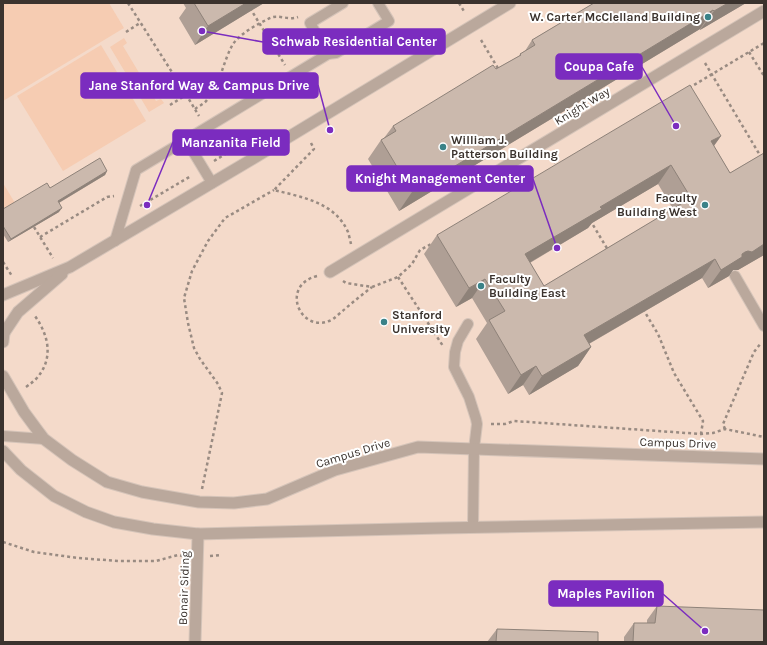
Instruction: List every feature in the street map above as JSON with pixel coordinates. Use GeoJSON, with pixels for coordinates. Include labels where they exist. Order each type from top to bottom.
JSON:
{"type":"FeatureCollection","features":[{"type":"Feature","properties":{"kind":"street"},"geometry":{"type":"LineString","coordinates":[[3,294],[70,267],[510,3]]}},
{"type":"Feature","properties":{"kind":"street","name":"Knight Way"},"geometry":{"type":"LineString","coordinates":[[330,272],[764,11]]}},
{"type":"Feature","properties":{"kind":"street"},"geometry":{"type":"LineString","coordinates":[[3,334],[18,312],[70,267]]}},
{"type":"Feature","properties":{"kind":"street","name":"Campus Drive"},"geometry":{"type":"LineString","coordinates":[[3,376],[24,412],[38,431],[44,438],[72,460],[107,482],[142,492],[199,502],[234,503],[267,499],[335,470],[418,447],[764,459]]}},
{"type":"Feature","properties":{"kind":"street"},"geometry":{"type":"LineString","coordinates":[[3,451],[21,470],[54,496],[86,512],[114,522],[153,529],[198,534],[764,522]]}},
{"type":"Feature","properties":{"kind":"street","name":"Bonair Siding"},"geometry":{"type":"LineString","coordinates":[[195,642],[198,534]]}},
{"type":"Feature","properties":{"kind":"lane"},"geometry":{"type":"LineString","coordinates":[[328,54],[310,23],[343,3]]}},
{"type":"Feature","properties":{"kind":"lane"},"geometry":{"type":"LineString","coordinates":[[115,241],[136,170],[328,54],[336,53],[388,21],[378,3]]}},
{"type":"Feature","properties":{"kind":"lane"},"geometry":{"type":"LineString","coordinates":[[186,140],[212,183]]}},
{"type":"Feature","properties":{"kind":"lane"},"geometry":{"type":"LineString","coordinates":[[735,276],[764,326]]}},
{"type":"Feature","properties":{"kind":"lane"},"geometry":{"type":"LineString","coordinates":[[468,324],[458,341],[454,352],[454,366],[470,397],[477,424],[474,449],[473,527]]}},
{"type":"Feature","properties":{"kind":"lane"},"geometry":{"type":"LineString","coordinates":[[3,436],[44,438]]}},
{"type":"Feature","properties":{"kind":"path"},"geometry":{"type":"LineString","coordinates":[[128,3],[200,118]]}},
{"type":"Feature","properties":{"kind":"path"},"geometry":{"type":"LineString","coordinates":[[459,3],[465,14]]}},
{"type":"Feature","properties":{"kind":"path"},"geometry":{"type":"LineString","coordinates":[[250,7],[287,69]]}},
{"type":"Feature","properties":{"kind":"path"},"geometry":{"type":"LineString","coordinates":[[195,109],[209,99],[226,57],[234,43],[241,36],[270,18],[276,16],[290,19],[297,18]]}},
{"type":"Feature","properties":{"kind":"path"},"geometry":{"type":"LineString","coordinates":[[126,32],[140,23]]}},
{"type":"Feature","properties":{"kind":"path"},"geometry":{"type":"LineString","coordinates":[[481,40],[501,73]]}},
{"type":"Feature","properties":{"kind":"path"},"geometry":{"type":"LineString","coordinates":[[686,90],[764,43]]}},
{"type":"Feature","properties":{"kind":"path"},"geometry":{"type":"LineString","coordinates":[[698,51],[764,162]]}},
{"type":"Feature","properties":{"kind":"path"},"geometry":{"type":"LineString","coordinates":[[749,52],[764,76]]}},
{"type":"Feature","properties":{"kind":"path"},"geometry":{"type":"LineString","coordinates":[[296,84],[304,97]]}},
{"type":"Feature","properties":{"kind":"path"},"geometry":{"type":"LineString","coordinates":[[170,105],[186,95]]}},
{"type":"Feature","properties":{"kind":"path"},"geometry":{"type":"LineString","coordinates":[[213,162],[226,153],[214,133]]}},
{"type":"Feature","properties":{"kind":"path"},"geometry":{"type":"LineString","coordinates":[[199,502],[222,393],[218,384],[194,348],[184,298],[192,271],[208,241],[225,218],[274,190],[314,149],[311,143]]}},
{"type":"Feature","properties":{"kind":"path"},"geometry":{"type":"LineString","coordinates":[[544,144],[558,167]]}},
{"type":"Feature","properties":{"kind":"path"},"geometry":{"type":"LineString","coordinates":[[138,207],[191,176]]}},
{"type":"Feature","properties":{"kind":"path"},"geometry":{"type":"LineString","coordinates":[[274,190],[314,201],[324,205],[334,213],[342,221],[348,231],[354,258]]}},
{"type":"Feature","properties":{"kind":"path"},"geometry":{"type":"LineString","coordinates":[[40,237],[107,197],[115,196]]}},
{"type":"Feature","properties":{"kind":"path"},"geometry":{"type":"LineString","coordinates":[[589,219],[609,252]]}},
{"type":"Feature","properties":{"kind":"path"},"geometry":{"type":"LineString","coordinates":[[34,227],[53,258]]}},
{"type":"Feature","properties":{"kind":"path"},"geometry":{"type":"LineString","coordinates":[[372,286],[346,283],[330,272],[311,277],[301,285],[296,296],[298,306],[303,315],[311,321],[321,322],[333,319],[372,286],[398,276],[412,264],[420,250],[434,242]]}},
{"type":"Feature","properties":{"kind":"path"},"geometry":{"type":"LineString","coordinates":[[3,262],[14,279]]}},
{"type":"Feature","properties":{"kind":"path"},"geometry":{"type":"LineString","coordinates":[[398,276],[446,350],[454,352]]}},
{"type":"Feature","properties":{"kind":"path"},"geometry":{"type":"LineString","coordinates":[[640,304],[658,334],[674,373],[703,421],[701,434]]}},
{"type":"Feature","properties":{"kind":"path"},"geometry":{"type":"LineString","coordinates":[[25,388],[36,379],[42,371],[48,356],[46,337],[32,312]]}},
{"type":"Feature","properties":{"kind":"path"},"geometry":{"type":"LineString","coordinates":[[725,429],[723,424],[727,413],[754,352],[761,343]]}},
{"type":"Feature","properties":{"kind":"path"},"geometry":{"type":"LineString","coordinates":[[488,424],[505,424],[514,421],[701,434],[713,433],[725,429],[764,437]]}},
{"type":"Feature","properties":{"kind":"path"},"geometry":{"type":"LineString","coordinates":[[3,542],[34,552],[78,558],[118,561],[156,561],[178,555],[187,556]]}},
{"type":"Feature","properties":{"kind":"shaded area","name":"Stanford University"},"geometry":{"type":"Polygon","coordinates":[[[3,3],[764,3],[764,642],[3,642],[3,3]]]}},
{"type":"Feature","properties":{"kind":"shaded area"},"geometry":{"type":"Polygon","coordinates":[[[3,3],[109,3],[124,28],[3,101],[3,3]]]}},
{"type":"Feature","properties":{"kind":"shaded area"},"geometry":{"type":"Polygon","coordinates":[[[124,38],[127,43],[123,46],[156,101],[161,99],[164,103],[149,112],[110,47],[124,38]]]}},
{"type":"Feature","properties":{"kind":"shaded area"},"geometry":{"type":"Polygon","coordinates":[[[101,45],[146,121],[63,171],[17,96],[101,45]]]}},
{"type":"Feature","properties":{"kind":"shaded area"},"geometry":{"type":"Polygon","coordinates":[[[3,183],[15,203],[3,211],[3,183]]]}},
{"type":"Feature","properties":{"kind":"building"},"geometry":{"type":"Polygon","coordinates":[[[194,3],[246,3],[208,26],[194,3]]]}},
{"type":"Feature","properties":{"kind":"building"},"geometry":{"type":"Polygon","coordinates":[[[594,3],[728,3],[714,11],[713,10],[412,192],[381,140],[396,131],[393,126],[493,65],[496,69],[521,55],[520,54],[535,45],[532,40],[594,3]]]}},
{"type":"Feature","properties":{"kind":"building"},"geometry":{"type":"Polygon","coordinates":[[[690,85],[721,136],[711,141],[730,173],[764,153],[764,244],[752,252],[745,252],[742,254],[742,257],[721,270],[715,259],[584,335],[591,347],[542,376],[536,366],[521,375],[489,320],[505,311],[485,279],[469,288],[437,235],[690,85]],[[671,165],[600,207],[602,209],[525,254],[544,286],[691,198],[671,165]]]}},
{"type":"Feature","properties":{"kind":"building"},"geometry":{"type":"Polygon","coordinates":[[[100,158],[107,171],[58,201],[62,208],[11,239],[3,226],[3,209],[47,183],[50,188],[100,158]]]}},
{"type":"Feature","properties":{"kind":"building"},"geometry":{"type":"Polygon","coordinates":[[[657,606],[764,610],[764,642],[633,642],[634,623],[655,623],[657,606]]]}},
{"type":"Feature","properties":{"kind":"building"},"geometry":{"type":"Polygon","coordinates":[[[497,629],[598,632],[598,642],[496,642],[497,629]]]}},
{"type":"Feature","properties":{"kind":"place","name":"W. Carter McClelland Building"},"geometry":{"type":"Point","coordinates":[708,17]}},
{"type":"Feature","properties":{"kind":"place","name":"Schwab Residential Center"},"geometry":{"type":"Point","coordinates":[202,31]}},
{"type":"Feature","properties":{"kind":"place","name":"Coupa Cafe"},"geometry":{"type":"Point","coordinates":[676,126]}},
{"type":"Feature","properties":{"kind":"place","name":"Jane Stanford Way & Campus Drive"},"geometry":{"type":"Point","coordinates":[330,130]}},
{"type":"Feature","properties":{"kind":"place","name":"William J. Patterson Building"},"geometry":{"type":"Point","coordinates":[443,147]}},
{"type":"Feature","properties":{"kind":"place","name":"Manzanita Field"},"geometry":{"type":"Point","coordinates":[147,205]}},
{"type":"Feature","properties":{"kind":"place","name":"Faculty Building West"},"geometry":{"type":"Point","coordinates":[705,205]}},
{"type":"Feature","properties":{"kind":"place","name":"Knight Management Center"},"geometry":{"type":"Point","coordinates":[557,248]}},
{"type":"Feature","properties":{"kind":"place","name":"Faculty Building East"},"geometry":{"type":"Point","coordinates":[481,286]}},
{"type":"Feature","properties":{"kind":"place","name":"Stanford University"},"geometry":{"type":"Point","coordinates":[384,322]}},
{"type":"Feature","properties":{"kind":"place","name":"Maples Pavilion"},"geometry":{"type":"Point","coordinates":[705,631]}}]}
